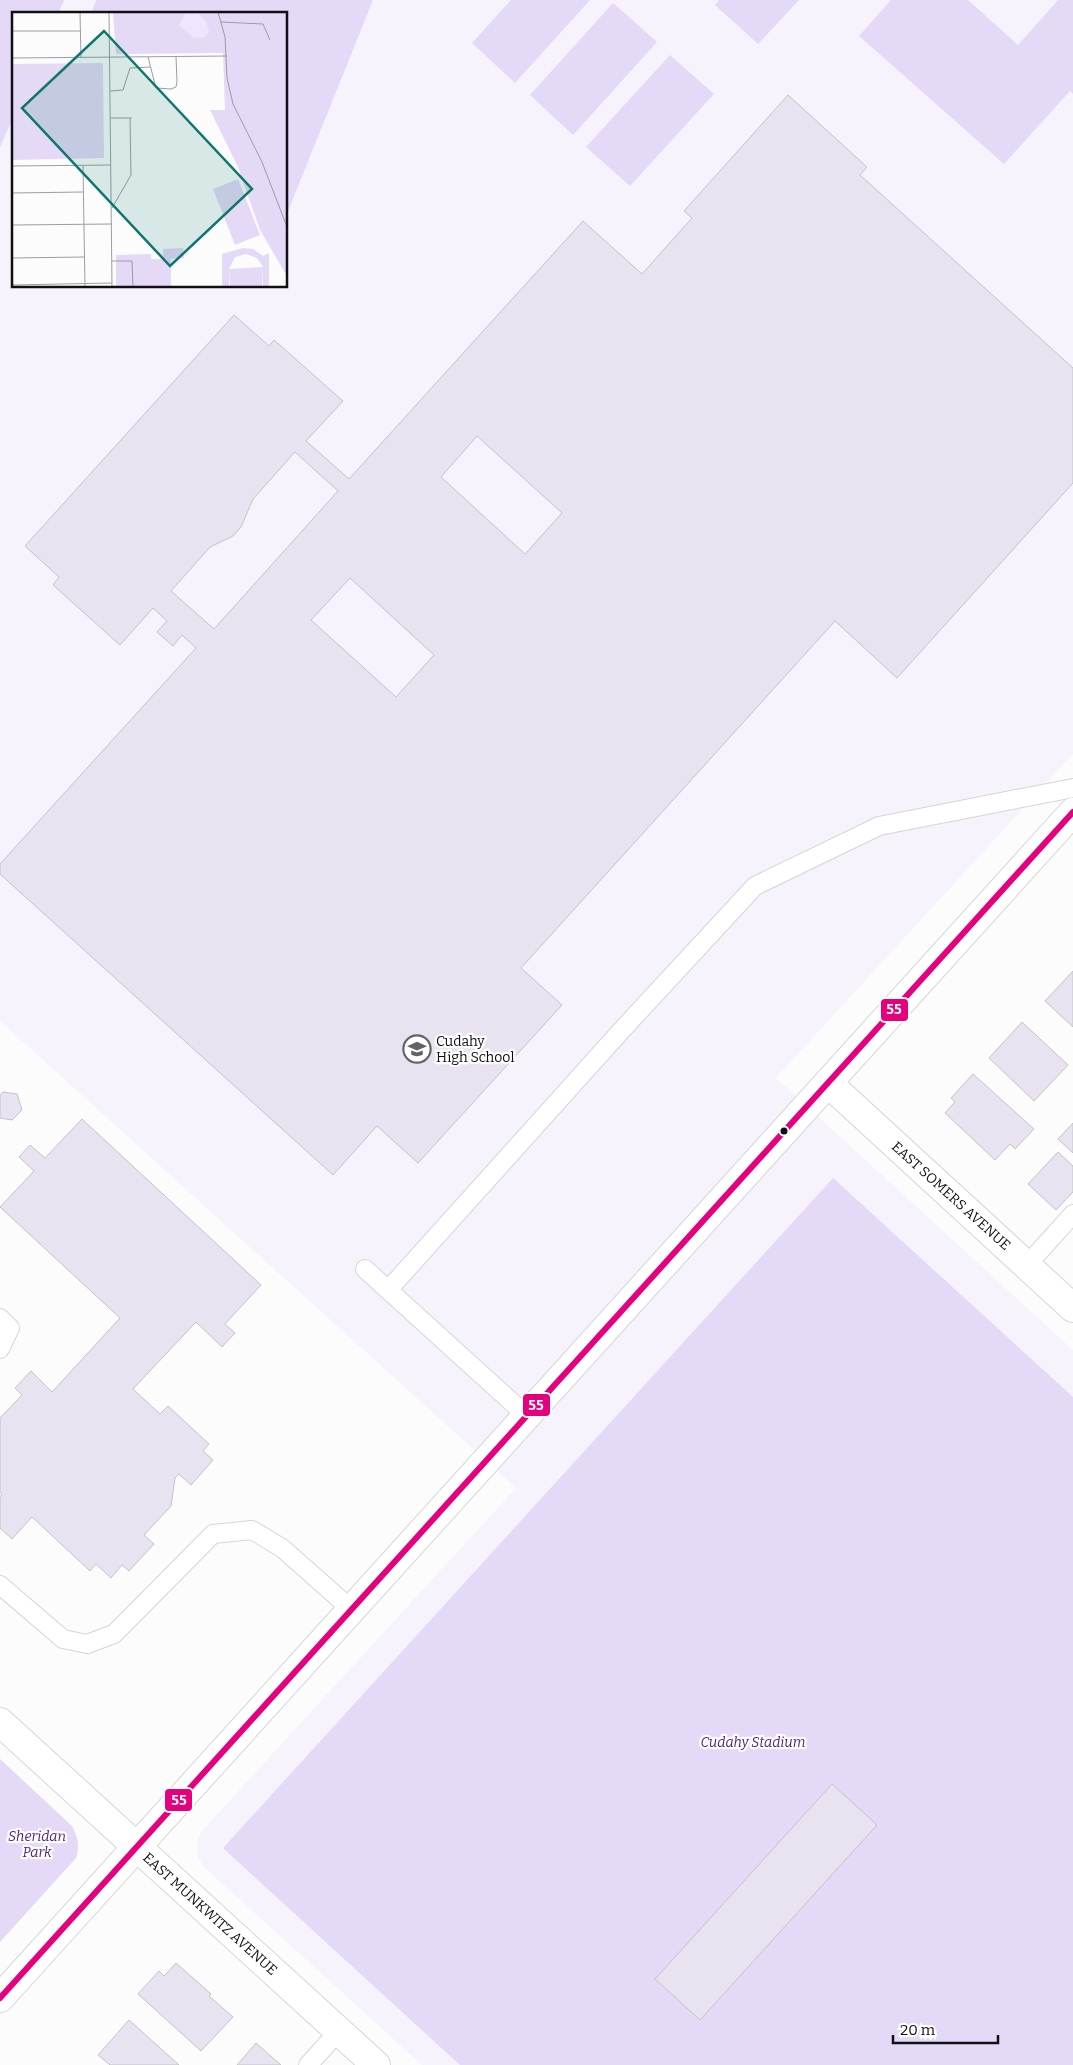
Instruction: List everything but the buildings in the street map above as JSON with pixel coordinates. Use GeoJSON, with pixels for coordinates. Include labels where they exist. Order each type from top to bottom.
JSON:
{"type":"FeatureCollection","features":[{"type":"Feature","properties":{"kind":"main road"},"geometry":{"type":"LineString","coordinates":[[0,1998],[1073,812]]}},
{"type":"Feature","properties":{"kind":"main road","name":"EAST SOMERS AVENUE"},"geometry":{"type":"LineString","coordinates":[[828,1083],[1073,1308]]}},
{"type":"Feature","properties":{"kind":"main road","name":"EAST MUNKWITZ AVENUE"},"geometry":{"type":"LineString","coordinates":[[0,1722],[376,2065]]}},
{"type":"Feature","properties":{"kind":"lane"},"geometry":{"type":"LineString","coordinates":[[388,1290],[620,1032],[755,886],[879,826],[1073,788]]}},
{"type":"Feature","properties":{"kind":"lane"},"geometry":{"type":"LineString","coordinates":[[1027,1265],[1073,1214]]}},
{"type":"Feature","properties":{"kind":"lane"},"geometry":{"type":"LineString","coordinates":[[365,1269],[526,1415]]}},
{"type":"Feature","properties":{"kind":"lane"},"geometry":{"type":"LineString","coordinates":[[0,1318],[10,1328],[0,1349]]}},
{"type":"Feature","properties":{"kind":"lane"},"geometry":{"type":"LineString","coordinates":[[0,1585],[63,1639],[86,1644],[114,1634],[213,1534],[252,1530],[282,1548],[351,1609]]}},
{"type":"Feature","properties":{"kind":"lane"},"geometry":{"type":"LineString","coordinates":[[308,2065],[339,2031]]}},
{"type":"Feature","properties":{"kind":"shaded area","name":"Cudahy High School"},"geometry":{"type":"Polygon","coordinates":[[[64,0],[1058,0],[1018,45],[1073,94],[1073,754],[776,1078],[1073,1350],[1073,2065],[422,2065],[203,1866],[197,1855],[197,1843],[201,1832],[516,1488],[0,1021],[0,147],[12,120],[12,288],[288,288],[288,12],[59,12],[64,0]]]}},
{"type":"Feature","properties":{"kind":"green space"},"geometry":{"type":"Polygon","coordinates":[[[0,0],[64,0],[59,12],[12,12],[12,120],[0,147],[0,0]]]}},
{"type":"Feature","properties":{"kind":"green space"},"geometry":{"type":"Polygon","coordinates":[[[96,0],[373,0],[288,211],[288,12],[92,12],[96,0]]]}},
{"type":"Feature","properties":{"kind":"green space"},"geometry":{"type":"Polygon","coordinates":[[[511,0],[590,0],[515,83],[472,43],[511,0]]]}},
{"type":"Feature","properties":{"kind":"green space"},"geometry":{"type":"Polygon","coordinates":[[[719,0],[799,0],[758,44],[715,5],[719,0]]]}},
{"type":"Feature","properties":{"kind":"green space"},"geometry":{"type":"Polygon","coordinates":[[[891,0],[968,0],[1018,45],[1058,0],[1073,0],[1073,94],[1070,91],[1004,164],[859,36],[891,0]]]}},
{"type":"Feature","properties":{"kind":"green space"},"geometry":{"type":"Polygon","coordinates":[[[613,3],[657,42],[573,135],[530,95],[613,3]]]}},
{"type":"Feature","properties":{"kind":"green space"},"geometry":{"type":"Polygon","coordinates":[[[670,55],[714,94],[630,186],[586,147],[670,55]]]}},
{"type":"Feature","properties":{"kind":"green space","name":"Cudahy Stadium"},"geometry":{"type":"Polygon","coordinates":[[[833,1178],[1073,1397],[1073,2065],[460,2065],[223,1848],[833,1178]]]}},
{"type":"Feature","properties":{"kind":"green space","name":"Sheridan Park"},"geometry":{"type":"Polygon","coordinates":[[[0,1759],[72,1826],[78,1845],[76,1858],[0,1942],[0,1759]]]}},
{"type":"Feature","properties":{"kind":"transit line","name":"55"},"geometry":{"type":"LineString","coordinates":[[0,1998],[1073,812]]}},
{"type":"Feature","properties":{"kind":"place","name":"Cudahy High School"},"geometry":{"type":"Point","coordinates":[417,1049]}}]}
